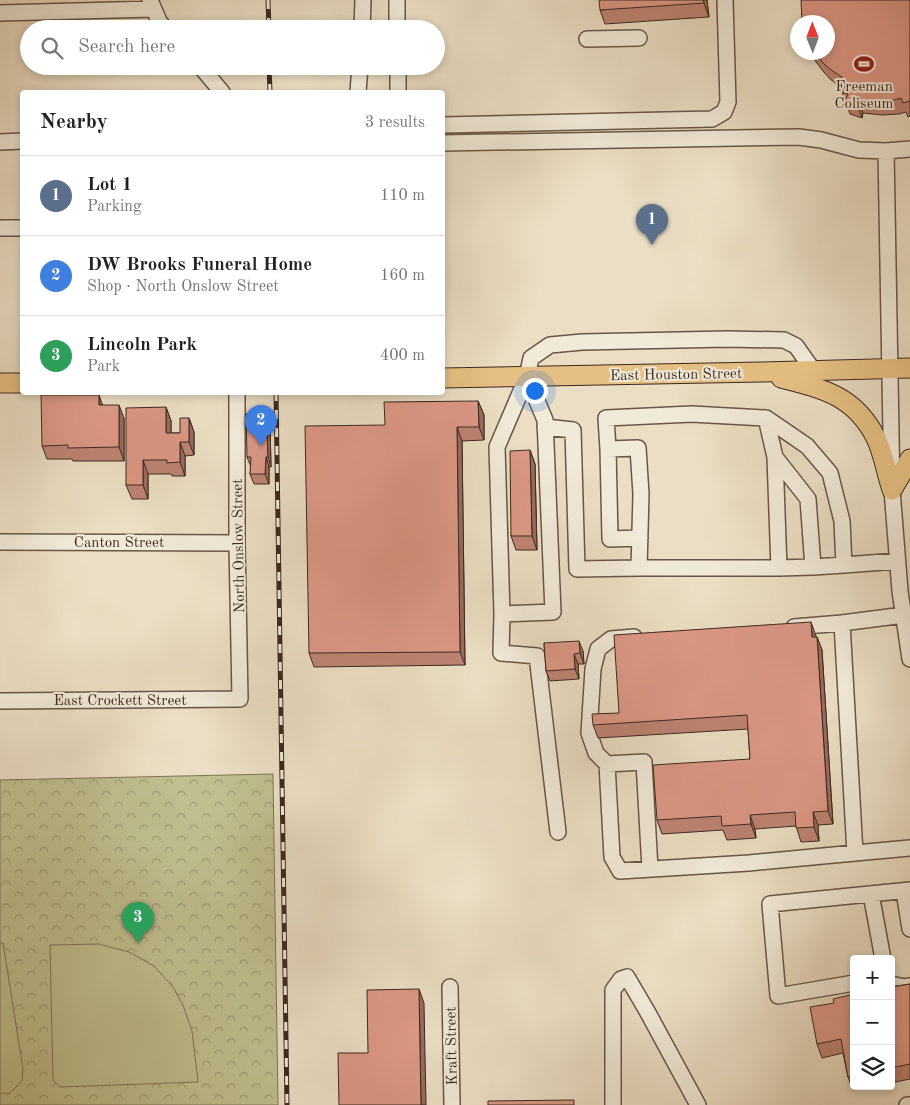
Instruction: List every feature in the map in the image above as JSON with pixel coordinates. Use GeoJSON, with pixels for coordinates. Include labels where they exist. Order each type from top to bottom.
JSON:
{"type":"FeatureCollection","features":[{"type":"Feature","properties":{"kind":"main road","name":"East Houston Street"},"geometry":{"type":"LineString","coordinates":[[445,378],[910,368]]}},
{"type":"Feature","properties":{"kind":"main road"},"geometry":{"type":"LineString","coordinates":[[761,372],[815,386],[841,398],[862,416],[876,439],[892,490]]}},
{"type":"Feature","properties":{"kind":"main road"},"geometry":{"type":"LineString","coordinates":[[0,383],[20,383]]}},
{"type":"Feature","properties":{"kind":"main road"},"geometry":{"type":"LineString","coordinates":[[892,490],[910,459]]}},
{"type":"Feature","properties":{"kind":"street"},"geometry":{"type":"LineString","coordinates":[[362,20],[363,0]]}},
{"type":"Feature","properties":{"kind":"street"},"geometry":{"type":"LineString","coordinates":[[397,0],[397,20]]}},
{"type":"Feature","properties":{"kind":"street"},"geometry":{"type":"LineString","coordinates":[[445,125],[712,119],[724,112],[728,102],[725,0]]}},
{"type":"Feature","properties":{"kind":"street"},"geometry":{"type":"LineString","coordinates":[[0,13],[152,4],[159,20]]}},
{"type":"Feature","properties":{"kind":"street"},"geometry":{"type":"LineString","coordinates":[[587,39],[639,38]]}},
{"type":"Feature","properties":{"kind":"street"},"geometry":{"type":"LineString","coordinates":[[208,75],[220,90]]}},
{"type":"Feature","properties":{"kind":"street"},"geometry":{"type":"LineString","coordinates":[[358,90],[359,75]]}},
{"type":"Feature","properties":{"kind":"street"},"geometry":{"type":"LineString","coordinates":[[398,75],[398,90]]}},
{"type":"Feature","properties":{"kind":"street"},"geometry":{"type":"LineString","coordinates":[[495,124],[496,142]]}},
{"type":"Feature","properties":{"kind":"street"},"geometry":{"type":"LineString","coordinates":[[445,143],[799,137],[821,140],[858,150],[886,151],[910,149]]}},
{"type":"Feature","properties":{"kind":"street"},"geometry":{"type":"LineString","coordinates":[[0,142],[20,141]]}},
{"type":"Feature","properties":{"kind":"street"},"geometry":{"type":"LineString","coordinates":[[886,151],[892,490],[900,591],[910,659]]}},
{"type":"Feature","properties":{"kind":"street"},"geometry":{"type":"LineString","coordinates":[[0,228],[20,228]]}},
{"type":"Feature","properties":{"kind":"street"},"geometry":{"type":"LineString","coordinates":[[558,832],[537,656],[501,653],[502,614],[497,446],[527,377],[531,358],[550,345],[591,341],[784,340],[796,346],[813,370]]}},
{"type":"Feature","properties":{"kind":"street"},"geometry":{"type":"LineString","coordinates":[[502,614],[553,612],[545,427],[527,377]]}},
{"type":"Feature","properties":{"kind":"street","name":"North Onslow Street"},"geometry":{"type":"LineString","coordinates":[[237,395],[240,699]]}},
{"type":"Feature","properties":{"kind":"street"},"geometry":{"type":"LineString","coordinates":[[640,538],[610,539],[606,418],[692,414],[766,418],[807,446],[830,473],[842,521],[844,565]]}},
{"type":"Feature","properties":{"kind":"street"},"geometry":{"type":"LineString","coordinates":[[766,418],[775,456],[779,568]]}},
{"type":"Feature","properties":{"kind":"street"},"geometry":{"type":"LineString","coordinates":[[545,427],[572,430],[578,569],[779,568],[897,562]]}},
{"type":"Feature","properties":{"kind":"street"},"geometry":{"type":"LineString","coordinates":[[608,449],[638,448],[640,494],[639,568]]}},
{"type":"Feature","properties":{"kind":"street"},"geometry":{"type":"LineString","coordinates":[[775,456],[808,499],[813,567]]}},
{"type":"Feature","properties":{"kind":"street","name":"Canton Street"},"geometry":{"type":"LineString","coordinates":[[0,542],[237,542]]}},
{"type":"Feature","properties":{"kind":"street"},"geometry":{"type":"LineString","coordinates":[[784,627],[842,623],[904,615]]}},
{"type":"Feature","properties":{"kind":"street"},"geometry":{"type":"LineString","coordinates":[[842,623],[855,853]]}},
{"type":"Feature","properties":{"kind":"street"},"geometry":{"type":"LineString","coordinates":[[650,636],[611,639],[598,649],[593,669],[588,733],[596,753],[607,764],[612,857],[620,870],[749,863],[910,848]]}},
{"type":"Feature","properties":{"kind":"street","name":"East Crockett Street"},"geometry":{"type":"LineString","coordinates":[[0,701],[240,699]]}},
{"type":"Feature","properties":{"kind":"street"},"geometry":{"type":"LineString","coordinates":[[607,764],[644,762],[650,869]]}},
{"type":"Feature","properties":{"kind":"street"},"geometry":{"type":"LineString","coordinates":[[850,984],[778,996],[770,904],[907,890],[910,929]]}},
{"type":"Feature","properties":{"kind":"street"},"geometry":{"type":"LineString","coordinates":[[871,894],[881,955]]}},
{"type":"Feature","properties":{"kind":"street"},"geometry":{"type":"LineString","coordinates":[[613,1105],[613,990],[621,979],[627,978],[698,1105]]}},
{"type":"Feature","properties":{"kind":"street"},"geometry":{"type":"LineString","coordinates":[[895,985],[910,986]]}},
{"type":"Feature","properties":{"kind":"street","name":"Kraft Street"},"geometry":{"type":"LineString","coordinates":[[450,987],[452,1105]]}},
{"type":"Feature","properties":{"kind":"green space"},"geometry":{"type":"Polygon","coordinates":[[[273,774],[278,1105],[0,1105],[0,780],[273,774]]]}},
{"type":"Feature","properties":{"kind":"green space"},"geometry":{"type":"Polygon","coordinates":[[[0,943],[3,943],[23,1069],[22,1081],[9,1094],[0,1093],[0,943]]]}},
{"type":"Feature","properties":{"kind":"green space"},"geometry":{"type":"Polygon","coordinates":[[[99,944],[129,952],[154,966],[173,987],[183,1005],[192,1031],[198,1082],[60,1087],[53,1080],[50,945],[99,944]]]}},
{"type":"Feature","properties":{"kind":"building"},"geometry":{"type":"Polygon","coordinates":[[[599,0],[703,0],[704,3],[600,10],[599,0]]]}},
{"type":"Feature","properties":{"kind":"building","name":"Freeman Coliseum"},"geometry":{"type":"Polygon","coordinates":[[[801,0],[910,0],[910,101],[903,103],[901,98],[877,102],[858,99],[857,104],[845,101],[848,94],[842,92],[845,85],[840,82],[842,77],[821,60],[835,60],[835,15],[802,15],[801,0]]]}},
{"type":"Feature","properties":{"kind":"building"},"geometry":{"type":"Polygon","coordinates":[[[41,395],[99,395],[99,405],[119,405],[119,447],[68,448],[68,445],[42,446],[41,395]]]}},
{"type":"Feature","properties":{"kind":"building"},"geometry":{"type":"Polygon","coordinates":[[[478,401],[479,427],[457,427],[460,652],[309,653],[305,426],[385,425],[384,402],[478,401]]]}},
{"type":"Feature","properties":{"kind":"building"},"geometry":{"type":"Polygon","coordinates":[[[166,407],[166,433],[180,433],[180,418],[189,418],[189,442],[180,442],[180,462],[167,463],[167,460],[143,460],[143,485],[126,485],[126,408],[166,407]]]}},
{"type":"Feature","properties":{"kind":"building"},"geometry":{"type":"Polygon","coordinates":[[[246,414],[266,414],[268,457],[266,457],[265,474],[250,474],[251,457],[247,457],[246,414]]]}},
{"type":"Feature","properties":{"kind":"building"},"geometry":{"type":"Polygon","coordinates":[[[530,450],[532,536],[511,536],[510,451],[530,450]]]}},
{"type":"Feature","properties":{"kind":"building"},"geometry":{"type":"Polygon","coordinates":[[[811,622],[812,637],[817,637],[828,811],[813,812],[814,827],[796,828],[795,812],[750,815],[751,824],[722,826],[721,816],[657,820],[653,765],[750,759],[747,715],[593,725],[592,714],[619,713],[614,635],[811,622]]]}},
{"type":"Feature","properties":{"kind":"building"},"geometry":{"type":"Polygon","coordinates":[[[579,641],[580,653],[574,654],[575,669],[546,671],[544,643],[579,641]]]}},
{"type":"Feature","properties":{"kind":"building"},"geometry":{"type":"Polygon","coordinates":[[[910,984],[910,1064],[895,1067],[895,1000],[895,986],[910,984]]]}},
{"type":"Feature","properties":{"kind":"building"},"geometry":{"type":"Polygon","coordinates":[[[419,989],[421,1105],[339,1105],[338,1053],[368,1053],[367,990],[419,989]]]}},
{"type":"Feature","properties":{"kind":"building"},"geometry":{"type":"Polygon","coordinates":[[[850,995],[850,1076],[848,1077],[841,1039],[817,1044],[810,1007],[834,1003],[833,999],[850,995]]]}},
{"type":"Feature","properties":{"kind":"building"},"geometry":{"type":"Polygon","coordinates":[[[574,1100],[574,1105],[488,1105],[488,1101],[574,1100]]]}},
{"type":"Feature","properties":{"kind":"railway"},"geometry":{"type":"LineString","coordinates":[[268,0],[269,20]]}},
{"type":"Feature","properties":{"kind":"railway"},"geometry":{"type":"LineString","coordinates":[[269,75],[270,90]]}},
{"type":"Feature","properties":{"kind":"railway"},"geometry":{"type":"LineString","coordinates":[[276,395],[287,1105]]}},
{"type":"Feature","properties":{"kind":"place","name":"Freeman Coliseum"},"geometry":{"type":"Point","coordinates":[864,64]}},
{"type":"Feature","properties":{"kind":"place","name":"Lot 1"},"geometry":{"type":"Point","coordinates":[652,245]}},
{"type":"Feature","properties":{"kind":"place","name":"DW Brooks Funeral Home"},"geometry":{"type":"Point","coordinates":[261,446]}},
{"type":"Feature","properties":{"kind":"place","name":"Lincoln Park"},"geometry":{"type":"Point","coordinates":[138,943]}}]}
